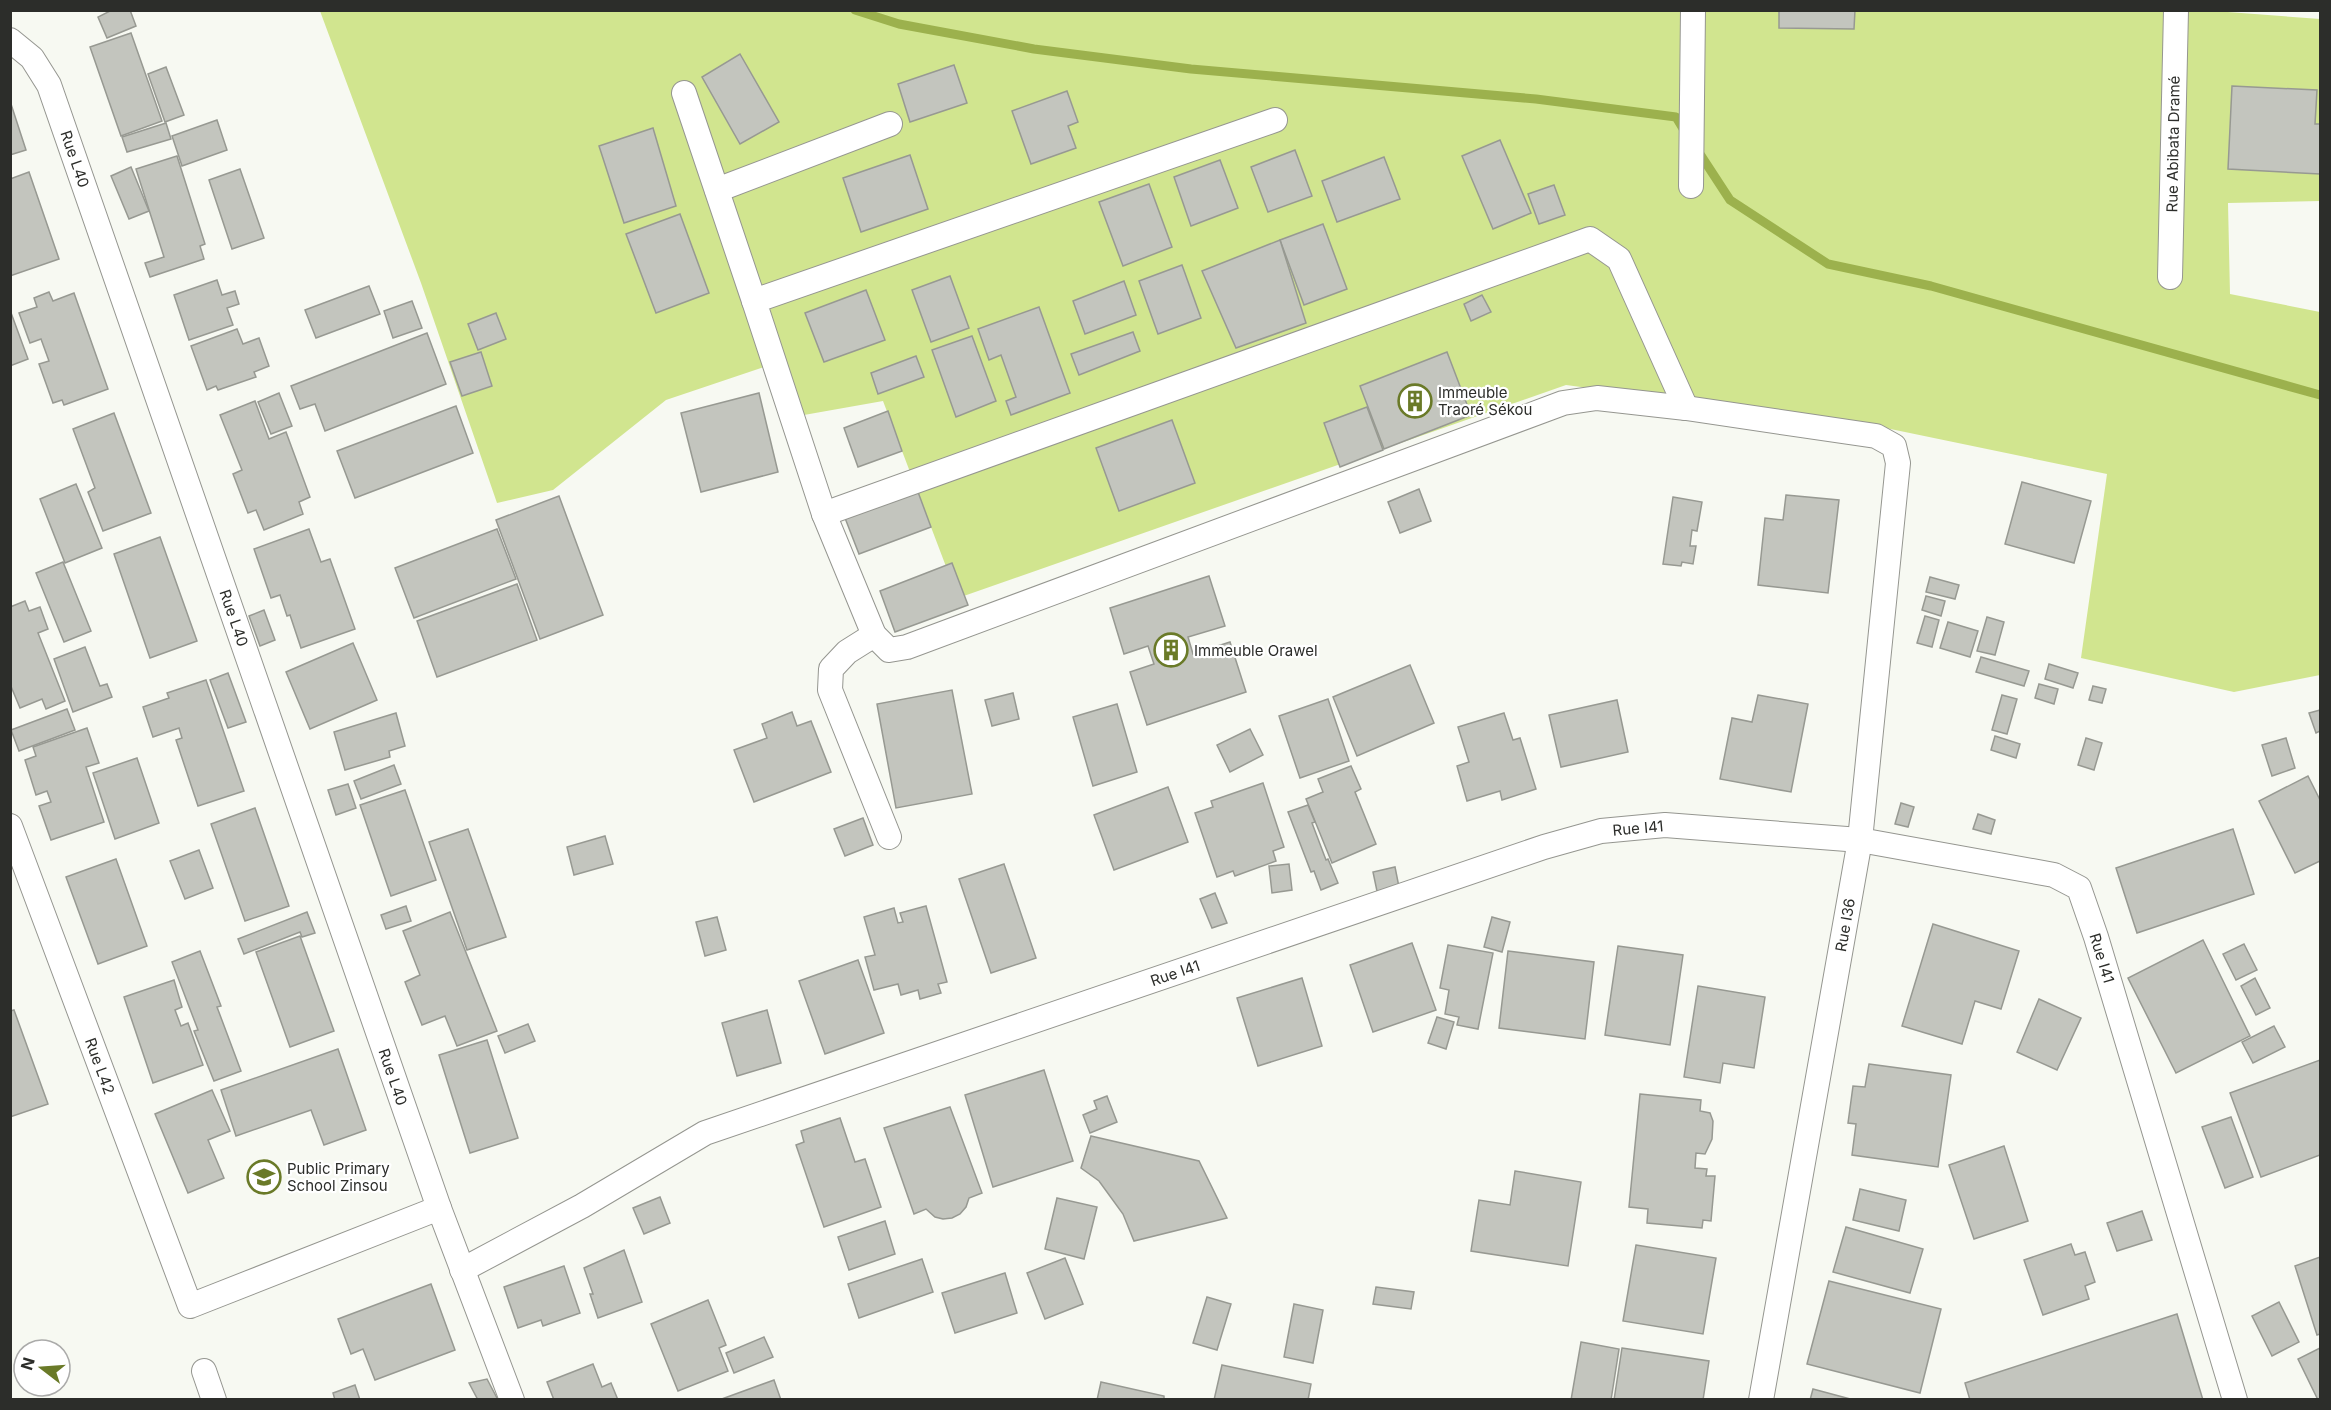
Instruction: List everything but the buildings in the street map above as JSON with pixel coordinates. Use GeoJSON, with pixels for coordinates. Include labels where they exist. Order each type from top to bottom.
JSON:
{"type":"FeatureCollection","features":[{"type":"Feature","properties":{"kind":"street"},"geometry":{"type":"LineString","coordinates":[[1691,186],[1693,10]]}},
{"type":"Feature","properties":{"kind":"street","name":"Rue Abibata Dramé"},"geometry":{"type":"LineString","coordinates":[[2170,277],[2176,10]]}},
{"type":"Feature","properties":{"kind":"street","name":"Rue L40"},"geometry":{"type":"LineString","coordinates":[[10,40],[32,58],[49,85],[439,1208],[512,1400]]}},
{"type":"Feature","properties":{"kind":"street"},"geometry":{"type":"LineString","coordinates":[[684,93],[824,514],[874,635],[889,650],[907,647],[1563,403],[1597,398],[1686,408]]}},
{"type":"Feature","properties":{"kind":"street"},"geometry":{"type":"LineString","coordinates":[[754,301],[1275,120]]}},
{"type":"Feature","properties":{"kind":"street"},"geometry":{"type":"LineString","coordinates":[[717,190],[890,124]]}},
{"type":"Feature","properties":{"kind":"street"},"geometry":{"type":"LineString","coordinates":[[824,514],[1590,239],[1619,259],[1686,408]]}},
{"type":"Feature","properties":{"kind":"street","name":"Rue I36"},"geometry":{"type":"LineString","coordinates":[[1686,408],[1876,436],[1894,446],[1898,463],[1860,840],[1761,1400]]}},
{"type":"Feature","properties":{"kind":"street"},"geometry":{"type":"LineString","coordinates":[[874,635],[847,652],[831,669],[830,690],[889,837]]}},
{"type":"Feature","properties":{"kind":"street","name":"Rue I41"},"geometry":{"type":"LineString","coordinates":[[462,1270],[582,1206],[705,1133],[1533,851],[1601,831],[1665,825],[1860,840],[2054,876],[2079,888],[2235,1400]]}},
{"type":"Feature","properties":{"kind":"street","name":"Rue L42"},"geometry":{"type":"LineString","coordinates":[[10,826],[190,1306],[439,1208]]}},
{"type":"Feature","properties":{"kind":"street"},"geometry":{"type":"LineString","coordinates":[[204,1371],[214,1400]]}},
{"type":"Feature","properties":{"kind":"green space"},"geometry":{"type":"Polygon","coordinates":[[[2201,10],[2320,19],[2320,201],[2228,203],[2230,294],[2320,312],[2320,675],[2234,692],[2081,658],[2107,474],[1876,426],[1566,385],[958,598],[883,401],[787,418],[779,362],[666,400],[553,490],[497,503],[421,283],[320,11],[2201,10]]]}},
{"type":"Feature","properties":{"kind":"waterway"},"geometry":{"type":"LineString","coordinates":[[855,10],[899,24],[1034,49],[1191,69],[1536,99],[1676,117],[1685,132]]}},
{"type":"Feature","properties":{"kind":"waterway"},"geometry":{"type":"LineString","coordinates":[[1698,151],[1730,200],[1828,264],[1931,286],[2320,395]]}},
{"type":"Feature","properties":{"kind":"place","name":"Immeuble Traoré Sékou"},"geometry":{"type":"Point","coordinates":[1415,401]}},
{"type":"Feature","properties":{"kind":"place","name":"Immeuble Orawel"},"geometry":{"type":"Point","coordinates":[1171,650]}},
{"type":"Feature","properties":{"kind":"place","name":"Public Primary School Zinsou"},"geometry":{"type":"Point","coordinates":[264,1177]}}]}
